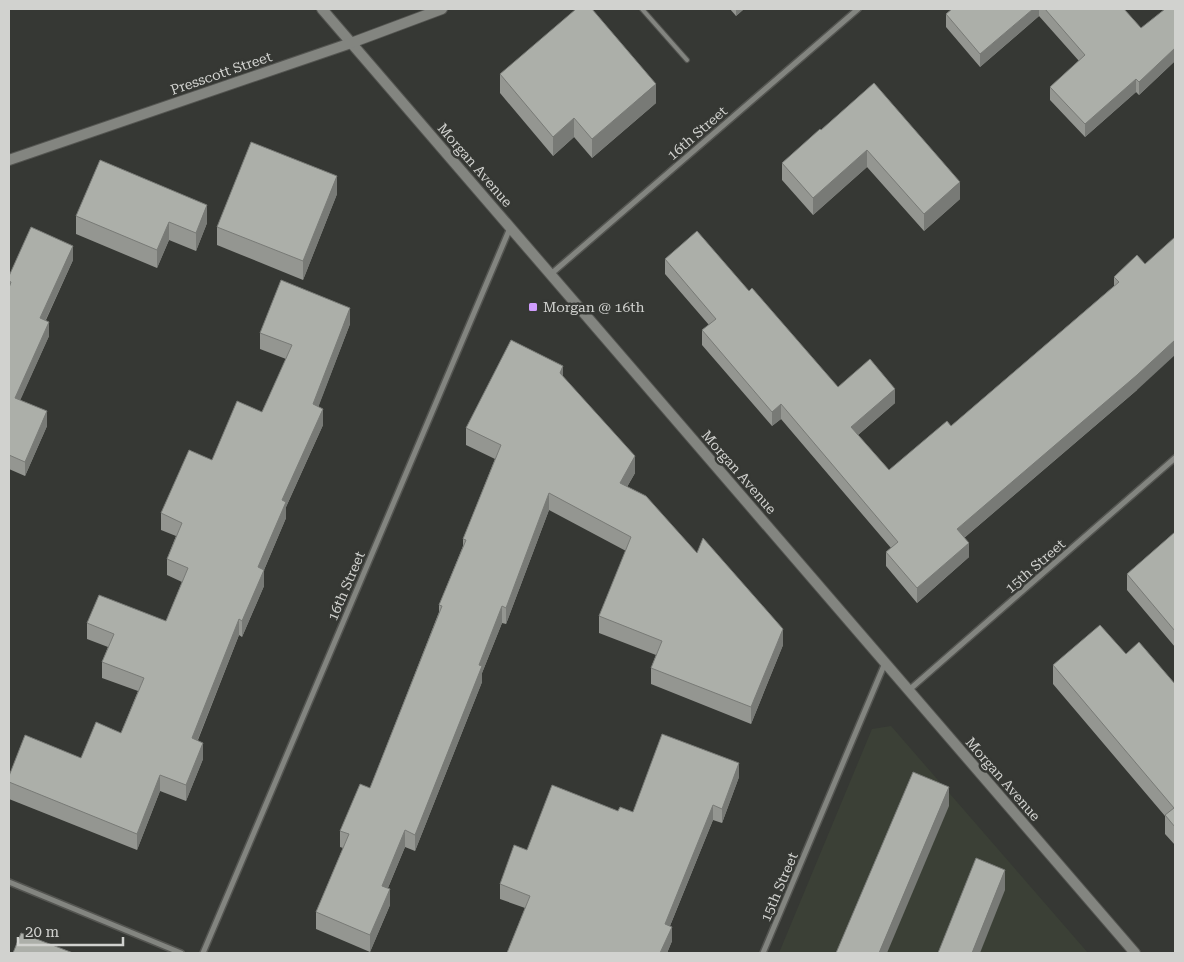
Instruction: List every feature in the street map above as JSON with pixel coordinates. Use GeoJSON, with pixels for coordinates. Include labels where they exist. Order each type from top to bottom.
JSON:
{"type":"FeatureCollection","features":[{"type":"Feature","properties":{"kind":"main road","name":"Morgan Avenue"},"geometry":{"type":"LineString","coordinates":[[322,9],[1135,953]]}},
{"type":"Feature","properties":{"kind":"main road","name":"Presscott Street"},"geometry":{"type":"LineString","coordinates":[[9,160],[351,43],[442,9]]}},
{"type":"Feature","properties":{"kind":"street","name":"16th Street"},"geometry":{"type":"LineString","coordinates":[[550,274],[858,9]]}},
{"type":"Feature","properties":{"kind":"street","name":"16th Street"},"geometry":{"type":"LineString","coordinates":[[203,953],[510,227]]}},
{"type":"Feature","properties":{"kind":"street","name":"15th Street"},"geometry":{"type":"LineString","coordinates":[[908,690],[1175,458]]}},
{"type":"Feature","properties":{"kind":"street","name":"15th Street"},"geometry":{"type":"LineString","coordinates":[[763,953],[885,663]]}},
{"type":"Feature","properties":{"kind":"street"},"geometry":{"type":"LineString","coordinates":[[9,882],[181,953]]}},
{"type":"Feature","properties":{"kind":"lane"},"geometry":{"type":"LineString","coordinates":[[642,9],[687,60]]}},
{"type":"Feature","properties":{"kind":"shaded area"},"geometry":{"type":"Polygon","coordinates":[[[891,726],[1088,953],[779,953],[872,729],[891,726]]]}},
{"type":"Feature","properties":{"kind":"building"},"geometry":{"type":"Polygon","coordinates":[[[576,9],[592,9],[656,84],[592,139],[574,118],[553,137],[500,74],[576,9]]]}},
{"type":"Feature","properties":{"kind":"building"},"geometry":{"type":"Polygon","coordinates":[[[952,9],[1033,9],[980,54],[946,14],[952,9]]]}},
{"type":"Feature","properties":{"kind":"building"},"geometry":{"type":"Polygon","coordinates":[[[1045,9],[1124,9],[1141,28],[1165,9],[1175,9],[1175,48],[1139,82],[1136,79],[1085,124],[1050,87],[1085,55],[1045,9]]]}},
{"type":"Feature","properties":{"kind":"building"},"geometry":{"type":"Polygon","coordinates":[[[874,83],[960,182],[924,214],[867,150],[813,198],[782,163],[874,83]]]}},
{"type":"Feature","properties":{"kind":"building"},"geometry":{"type":"Polygon","coordinates":[[[251,142],[337,176],[303,261],[217,227],[251,142]]]}},
{"type":"Feature","properties":{"kind":"building"},"geometry":{"type":"Polygon","coordinates":[[[100,160],[207,205],[196,233],[169,222],[157,250],[76,216],[100,160]]]}},
{"type":"Feature","properties":{"kind":"building"},"geometry":{"type":"Polygon","coordinates":[[[31,227],[73,246],[40,318],[49,322],[15,398],[47,411],[25,462],[9,455],[9,288],[11,282],[9,281],[9,276],[31,227]]]}},
{"type":"Feature","properties":{"kind":"building"},"geometry":{"type":"Polygon","coordinates":[[[697,231],[749,291],[752,288],[838,387],[870,359],[895,389],[851,427],[889,470],[947,421],[951,426],[1119,282],[1114,277],[1137,255],[1145,264],[1175,237],[1175,340],[1137,375],[957,529],[969,543],[917,588],[886,552],[898,542],[781,404],[772,412],[702,330],[716,319],[665,259],[697,231]]]}},
{"type":"Feature","properties":{"kind":"building"},"geometry":{"type":"Polygon","coordinates":[[[281,280],[350,308],[313,404],[323,409],[282,500],[286,502],[258,567],[264,570],[242,621],[239,619],[192,738],[203,743],[186,785],[160,775],[137,834],[9,782],[9,776],[25,735],[81,758],[96,722],[121,733],[144,678],[102,662],[114,634],[87,623],[99,595],[166,621],[188,568],[167,559],[182,523],[161,513],[189,450],[212,460],[237,401],[262,412],[292,345],[260,333],[281,280]]]}},
{"type":"Feature","properties":{"kind":"building"},"geometry":{"type":"Polygon","coordinates":[[[511,340],[563,366],[560,373],[635,456],[620,483],[646,496],[697,553],[703,538],[783,629],[751,707],[651,668],[662,641],[599,616],[631,537],[549,493],[506,608],[502,606],[479,665],[482,666],[415,835],[405,830],[382,886],[390,889],[370,935],[316,912],[349,834],[340,831],[360,784],[370,788],[442,606],[439,605],[466,540],[463,539],[501,445],[466,428],[511,340]]]}},
{"type":"Feature","properties":{"kind":"building"},"geometry":{"type":"Polygon","coordinates":[[[1175,532],[1175,631],[1127,574],[1175,532]]]}},
{"type":"Feature","properties":{"kind":"building"},"geometry":{"type":"Polygon","coordinates":[[[1100,625],[1126,654],[1139,642],[1175,684],[1175,827],[1165,815],[1174,808],[1053,665],[1100,625]]]}},
{"type":"Feature","properties":{"kind":"building"},"geometry":{"type":"Polygon","coordinates":[[[662,734],[739,763],[722,809],[713,805],[665,924],[672,927],[660,953],[507,953],[530,896],[500,884],[514,845],[527,850],[552,785],[618,811],[620,807],[633,812],[662,734]]]}},
{"type":"Feature","properties":{"kind":"building"},"geometry":{"type":"Polygon","coordinates":[[[913,772],[949,787],[879,953],[836,953],[913,772]]]}},
{"type":"Feature","properties":{"kind":"building"},"geometry":{"type":"Polygon","coordinates":[[[976,858],[1005,870],[972,953],[938,953],[976,858]]]}},
{"type":"Feature","properties":{"kind":"building"},"geometry":{"type":"Polygon","coordinates":[[[21,933],[73,953],[13,953],[21,933]]]}},
{"type":"Feature","properties":{"kind":"place","name":"Morgan @ 16th"},"geometry":{"type":"Point","coordinates":[533,307]}}]}
